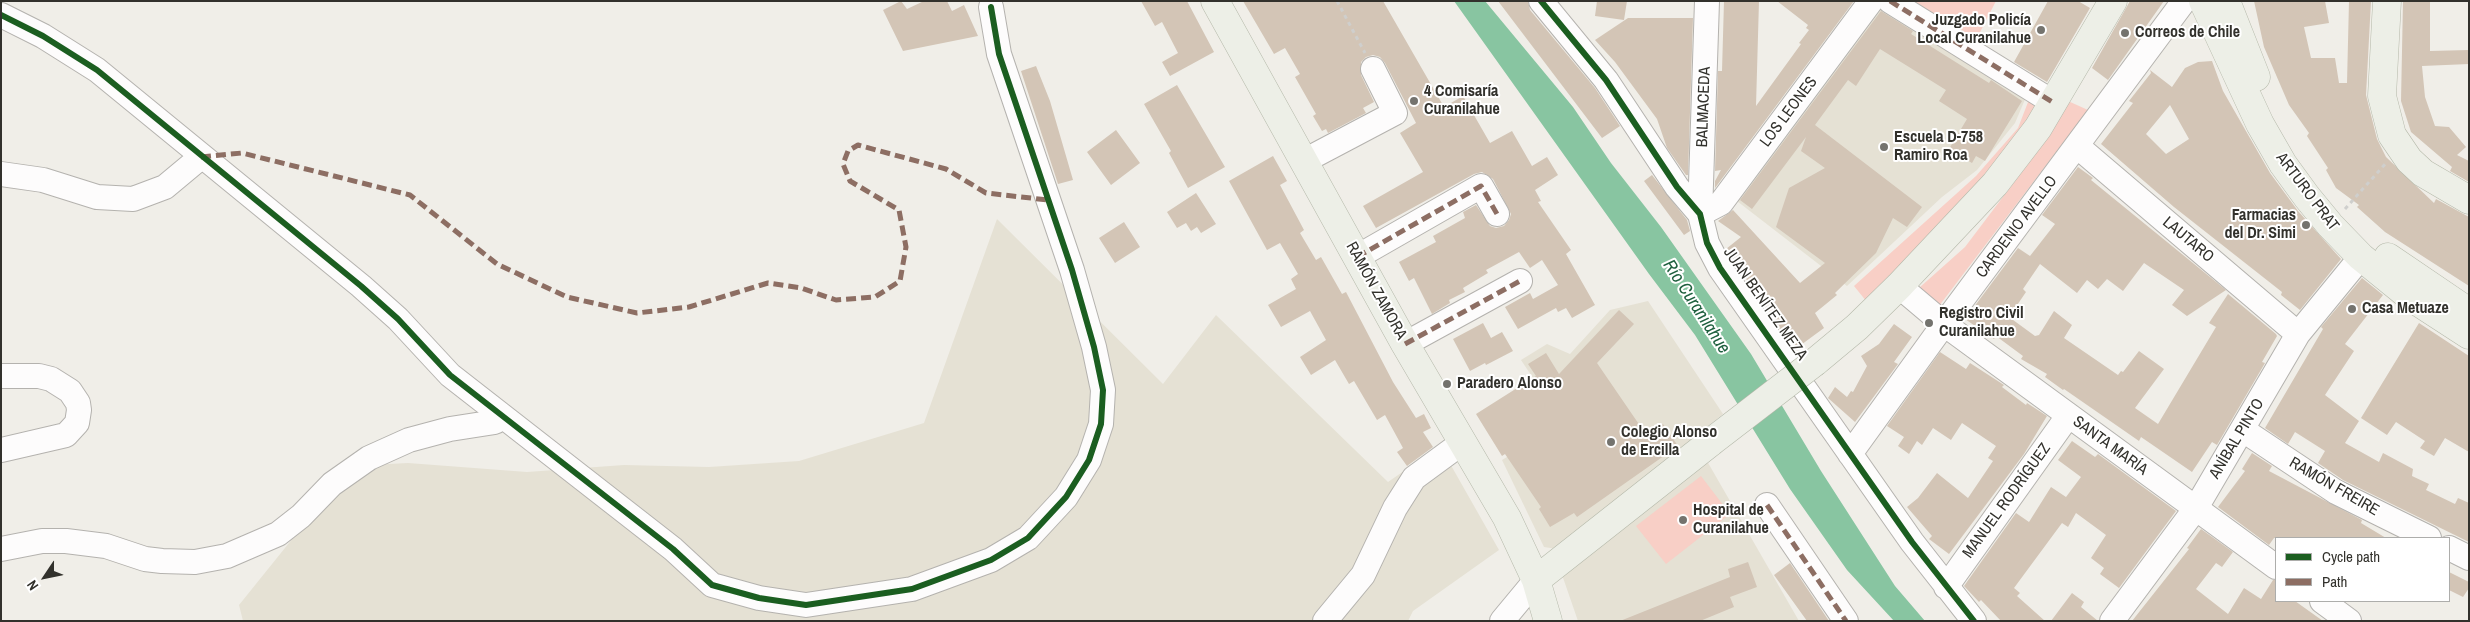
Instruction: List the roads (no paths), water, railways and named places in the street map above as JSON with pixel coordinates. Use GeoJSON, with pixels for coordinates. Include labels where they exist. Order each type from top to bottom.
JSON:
{"type":"FeatureCollection","features":[{"type":"Feature","properties":{"kind":"main road","name":"RAMÓN ZAMORA"},"geometry":{"type":"LineString","coordinates":[[1215,1],[1405,344],[1507,518],[1536,580],[1548,621]]}},
{"type":"Feature","properties":{"kind":"main road"},"geometry":{"type":"LineString","coordinates":[[1536,580],[1815,362],[1857,327],[1899,286],[1995,184],[2038,128],[2113,1]]}},
{"type":"Feature","properties":{"kind":"main road","name":"ARTURO PRAT"},"geometry":{"type":"LineString","coordinates":[[2203,1],[2247,100],[2283,164],[2330,225],[2361,257],[2409,296],[2469,336]]}},
{"type":"Feature","properties":{"kind":"main road","name":"ARTURO PRAT"},"geometry":{"type":"LineString","coordinates":[[2226,1],[2259,85],[2296,156],[2318,188],[2366,239],[2400,267],[2469,312]]}},
{"type":"Feature","properties":{"kind":"main road"},"geometry":{"type":"LineString","coordinates":[[2387,1],[2382,96],[2392,136],[2400,148],[2423,173],[2469,200]]}},
{"type":"Feature","properties":{"kind":"street","name":"JUAN BENÍTEZ MEZA"},"geometry":{"type":"LineString","coordinates":[[1541,1],[1606,80],[1676,186],[1700,214],[1707,242],[1720,268],[1817,403],[1850,454],[1946,587],[1974,621]]}},
{"type":"Feature","properties":{"kind":"street","name":"BALMACEDA"},"geometry":{"type":"LineString","coordinates":[[1700,214],[1708,1]]}},
{"type":"Feature","properties":{"kind":"street","name":"LOS LEONES"},"geometry":{"type":"LineString","coordinates":[[1700,214],[1721,203],[1871,1]]}},
{"type":"Feature","properties":{"kind":"street"},"geometry":{"type":"LineString","coordinates":[[1890,1],[2054,103]]}},
{"type":"Feature","properties":{"kind":"street","name":"CARDENIO AVELLO"},"geometry":{"type":"LineString","coordinates":[[1850,454],[2184,1]]}},
{"type":"Feature","properties":{"kind":"street"},"geometry":{"type":"LineString","coordinates":[[1,15],[43,36],[97,70],[360,286],[398,319],[450,375],[673,549],[712,585],[759,598],[806,605],[912,589],[990,560],[1028,538],[1066,498],[1089,460],[1101,424],[1102,390],[1094,347],[1072,270],[999,54],[993,3]]}},
{"type":"Feature","properties":{"kind":"street"},"geometry":{"type":"LineString","coordinates":[[1304,162],[1395,113],[1373,69]]}},
{"type":"Feature","properties":{"kind":"street","name":"LAUTARO"},"geometry":{"type":"LineString","coordinates":[[2077,146],[2298,334]]}},
{"type":"Feature","properties":{"kind":"street"},"geometry":{"type":"LineString","coordinates":[[1,174],[43,180],[97,197],[133,199],[165,188],[201,157]]}},
{"type":"Feature","properties":{"kind":"street"},"geometry":{"type":"LineString","coordinates":[[1357,257],[1481,186],[1497,214]]}},
{"type":"Feature","properties":{"kind":"street","name":"ANÍBAL PINTO"},"geometry":{"type":"LineString","coordinates":[[2112,621],[2196,508],[2298,334],[2361,257]]}},
{"type":"Feature","properties":{"kind":"street"},"geometry":{"type":"LineString","coordinates":[[1405,344],[1520,281]]}},
{"type":"Feature","properties":{"kind":"street","name":"SANTA MARÍA"},"geometry":{"type":"LineString","coordinates":[[1899,286],[1944,324],[2275,566]]}},
{"type":"Feature","properties":{"kind":"street"},"geometry":{"type":"LineString","coordinates":[[1,376],[39,376],[51,378],[75,396],[79,410],[77,423],[66,435],[1,450]]}},
{"type":"Feature","properties":{"kind":"street"},"geometry":{"type":"LineString","coordinates":[[1,549],[42,541],[66,541],[106,546],[145,559],[162,561],[195,562],[227,556],[266,540],[284,530],[332,484],[369,458],[409,440],[450,429],[495,422],[501,415]]}},
{"type":"Feature","properties":{"kind":"street","name":"MANUEL RODRÍGUEZ"},"geometry":{"type":"LineString","coordinates":[[1946,587],[2068,416]]}},
{"type":"Feature","properties":{"kind":"street","name":"RAMÓN FREIRE"},"geometry":{"type":"LineString","coordinates":[[2243,430],[2336,492],[2427,537]]}},
{"type":"Feature","properties":{"kind":"street"},"geometry":{"type":"LineString","coordinates":[[1325,621],[1363,575],[1395,508],[1414,478],[1462,442]]}},
{"type":"Feature","properties":{"kind":"street"},"geometry":{"type":"LineString","coordinates":[[1767,505],[1846,621]]}},
{"type":"Feature","properties":{"kind":"street"},"geometry":{"type":"LineString","coordinates":[[2450,548],[2469,558]]}},
{"type":"Feature","properties":{"kind":"street"},"geometry":{"type":"LineString","coordinates":[[1502,621],[1536,580]]}},
{"type":"Feature","properties":{"kind":"street"},"geometry":{"type":"LineString","coordinates":[[2323,602],[2349,621]]}},
{"type":"Feature","properties":{"kind":"water","name":"Río Curanilahue"},"geometry":{"type":"Polygon","coordinates":[[[1454,1],[1485,1],[1573,107],[1611,163],[1661,227],[1751,354],[1821,471],[1895,586],[1925,621],[1894,621],[1847,570],[1790,489],[1695,335],[1649,274],[1454,1]]]}},
{"type":"Feature","properties":{"kind":"place","name":"Juzgado Policía Local Curanilahue"},"geometry":{"type":"Point","coordinates":[2041,30]}},
{"type":"Feature","properties":{"kind":"place","name":"Correos de Chile"},"geometry":{"type":"Point","coordinates":[2125,33]}},
{"type":"Feature","properties":{"kind":"place","name":"4 Comisaría Curanilahue"},"geometry":{"type":"Point","coordinates":[1414,101]}},
{"type":"Feature","properties":{"kind":"place","name":"Escuela D-758 Ramiro Roa"},"geometry":{"type":"Point","coordinates":[1884,147]}},
{"type":"Feature","properties":{"kind":"place","name":"Farmacias del Dr. Simi"},"geometry":{"type":"Point","coordinates":[2306,225]}},
{"type":"Feature","properties":{"kind":"place","name":"Casa Metuaze"},"geometry":{"type":"Point","coordinates":[2352,309]}},
{"type":"Feature","properties":{"kind":"place","name":"Registro Civil Curanilahue"},"geometry":{"type":"Point","coordinates":[1929,323]}},
{"type":"Feature","properties":{"kind":"place","name":"Paradero Alonso"},"geometry":{"type":"Point","coordinates":[1447,384]}},
{"type":"Feature","properties":{"kind":"place","name":"Colegio Alonso de Ercilla"},"geometry":{"type":"Point","coordinates":[1611,442]}},
{"type":"Feature","properties":{"kind":"place","name":"Hospital de Curanilahue"},"geometry":{"type":"Point","coordinates":[1683,520]}}]}
